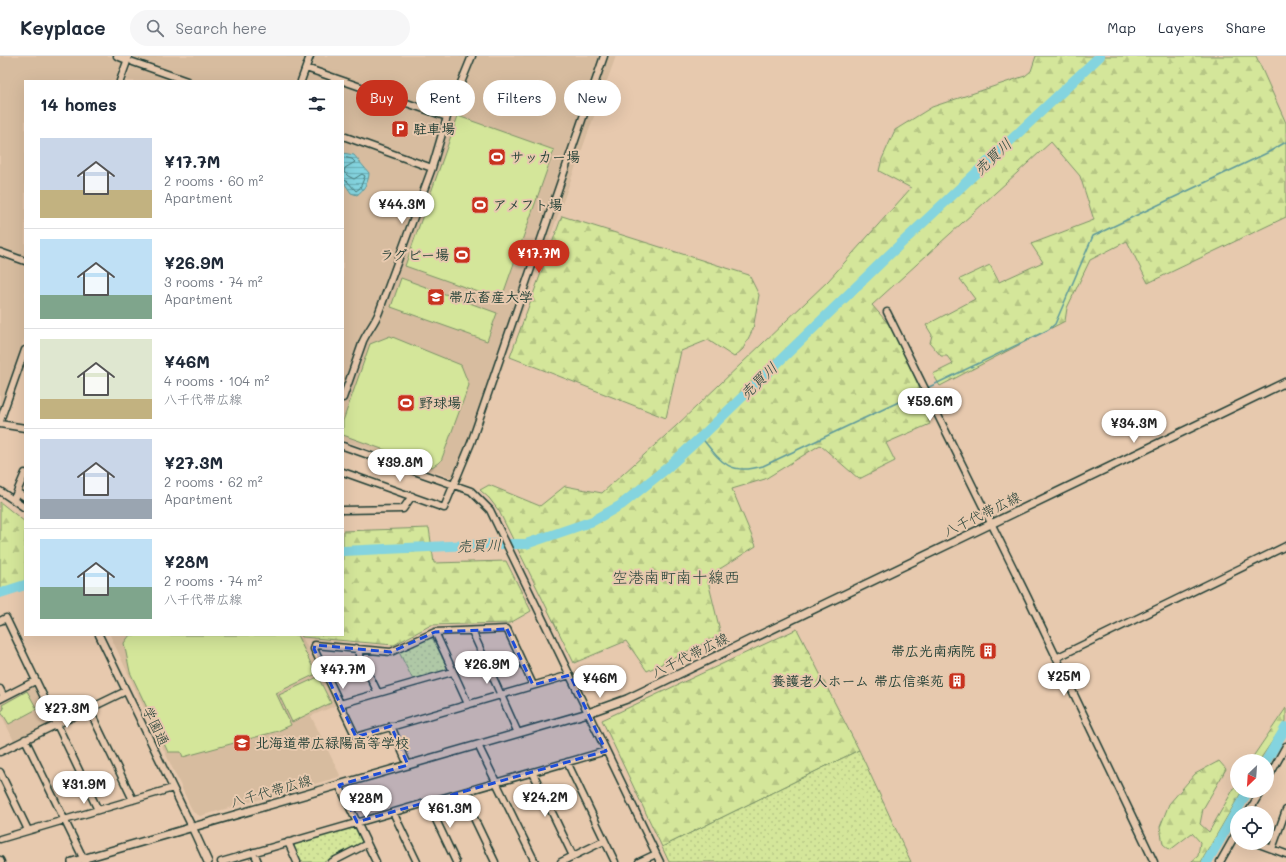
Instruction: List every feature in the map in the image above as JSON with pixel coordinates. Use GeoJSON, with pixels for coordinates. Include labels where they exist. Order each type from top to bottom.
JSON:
{"type":"FeatureCollection","features":[{"type":"Feature","properties":{"kind":"main road","name":"八千代帯広線"},"geometry":{"type":"LineString","coordinates":[[72,862],[84,860],[192,826],[588,713],[627,699],[1286,382]]}},
{"type":"Feature","properties":{"kind":"main road"},"geometry":{"type":"LineString","coordinates":[[192,826],[208,862]]}},
{"type":"Feature","properties":{"kind":"street"},"geometry":{"type":"LineString","coordinates":[[117,56],[130,59],[184,80]]}},
{"type":"Feature","properties":{"kind":"street"},"geometry":{"type":"LineString","coordinates":[[301,80],[310,56]]}},
{"type":"Feature","properties":{"kind":"street"},"geometry":{"type":"LineString","coordinates":[[344,395],[363,341],[380,312],[432,168],[447,117],[472,56]]}},
{"type":"Feature","properties":{"kind":"street"},"geometry":{"type":"LineString","coordinates":[[344,472],[444,508],[471,443],[604,56]]}},
{"type":"Feature","properties":{"kind":"street"},"geometry":{"type":"LineString","coordinates":[[120,80],[130,59]]}},
{"type":"Feature","properties":{"kind":"street"},"geometry":{"type":"LineString","coordinates":[[306,68],[341,80]]}},
{"type":"Feature","properties":{"kind":"street"},"geometry":{"type":"LineString","coordinates":[[344,81],[447,117]]}},
{"type":"Feature","properties":{"kind":"street"},"geometry":{"type":"LineString","coordinates":[[344,136],[432,168]]}},
{"type":"Feature","properties":{"kind":"street"},"geometry":{"type":"LineString","coordinates":[[0,252],[24,261]]}},
{"type":"Feature","properties":{"kind":"street"},"geometry":{"type":"LineString","coordinates":[[887,312],[1154,862]]}},
{"type":"Feature","properties":{"kind":"street"},"geometry":{"type":"LineString","coordinates":[[0,421],[24,353]]}},
{"type":"Feature","properties":{"kind":"street"},"geometry":{"type":"LineString","coordinates":[[0,424],[24,428]]}},
{"type":"Feature","properties":{"kind":"street"},"geometry":{"type":"LineString","coordinates":[[344,446],[471,491],[490,510],[503,534],[660,862]]}},
{"type":"Feature","properties":{"kind":"street"},"geometry":{"type":"LineString","coordinates":[[14,499],[18,493],[24,476]]}},
{"type":"Feature","properties":{"kind":"street"},"geometry":{"type":"LineString","coordinates":[[0,491],[24,507]]}},
{"type":"Feature","properties":{"kind":"street"},"geometry":{"type":"LineString","coordinates":[[18,493],[24,496]]}},
{"type":"Feature","properties":{"kind":"street"},"geometry":{"type":"LineString","coordinates":[[344,510],[403,509],[412,496]]}},
{"type":"Feature","properties":{"kind":"street"},"geometry":{"type":"LineString","coordinates":[[1056,658],[1286,546]]}},
{"type":"Feature","properties":{"kind":"street"},"geometry":{"type":"LineString","coordinates":[[0,621],[6,618],[98,810]]}},
{"type":"Feature","properties":{"kind":"street"},"geometry":{"type":"LineString","coordinates":[[533,685],[507,629],[435,632],[391,652],[314,645],[314,649],[356,737],[570,675]]}},
{"type":"Feature","properties":{"kind":"street"},"geometry":{"type":"LineString","coordinates":[[472,631],[518,733]]}},
{"type":"Feature","properties":{"kind":"street"},"geometry":{"type":"LineString","coordinates":[[435,632],[452,672],[468,704]]}},
{"type":"Feature","properties":{"kind":"street","name":"学園通"},"geometry":{"type":"LineString","coordinates":[[99,636],[192,826]]}},
{"type":"Feature","properties":{"kind":"street"},"geometry":{"type":"LineString","coordinates":[[356,648],[378,693]]}},
{"type":"Feature","properties":{"kind":"street"},"geometry":{"type":"LineString","coordinates":[[340,704],[452,672]]}},
{"type":"Feature","properties":{"kind":"street"},"geometry":{"type":"LineString","coordinates":[[0,688],[2,698],[35,681]]}},
{"type":"Feature","properties":{"kind":"street"},"geometry":{"type":"LineString","coordinates":[[0,752],[126,691]]}},
{"type":"Feature","properties":{"kind":"street"},"geometry":{"type":"LineString","coordinates":[[89,708],[133,800]]}},
{"type":"Feature","properties":{"kind":"street"},"geometry":{"type":"LineString","coordinates":[[391,726],[408,765]]}},
{"type":"Feature","properties":{"kind":"street"},"geometry":{"type":"LineString","coordinates":[[25,739],[84,860]]}},
{"type":"Feature","properties":{"kind":"street"},"geometry":{"type":"LineString","coordinates":[[478,744],[535,862]]}},
{"type":"Feature","properties":{"kind":"street"},"geometry":{"type":"LineString","coordinates":[[1274,767],[1286,746]]}},
{"type":"Feature","properties":{"kind":"street"},"geometry":{"type":"LineString","coordinates":[[221,862],[606,751]]}},
{"type":"Feature","properties":{"kind":"street"},"geometry":{"type":"LineString","coordinates":[[567,762],[615,862]]}},
{"type":"Feature","properties":{"kind":"street"},"geometry":{"type":"LineString","coordinates":[[0,772],[28,830]]}},
{"type":"Feature","properties":{"kind":"street"},"geometry":{"type":"LineString","coordinates":[[533,772],[573,856]]}},
{"type":"Feature","properties":{"kind":"street"},"geometry":{"type":"LineString","coordinates":[[339,785],[376,862]]}},
{"type":"Feature","properties":{"kind":"street"},"geometry":{"type":"LineString","coordinates":[[0,839],[173,788]]}},
{"type":"Feature","properties":{"kind":"street"},"geometry":{"type":"LineString","coordinates":[[462,793],[494,862]]}},
{"type":"Feature","properties":{"kind":"street"},"geometry":{"type":"LineString","coordinates":[[428,803],[456,862]]}},
{"type":"Feature","properties":{"kind":"street"},"geometry":{"type":"LineString","coordinates":[[1274,843],[1286,810]]}},
{"type":"Feature","properties":{"kind":"street"},"geometry":{"type":"LineString","coordinates":[[393,812],[417,862]]}},
{"type":"Feature","properties":{"kind":"street"},"geometry":{"type":"LineString","coordinates":[[561,862],[604,841]]}},
{"type":"Feature","properties":{"kind":"street"},"geometry":{"type":"LineString","coordinates":[[288,842],[297,862]]}},
{"type":"Feature","properties":{"kind":"street"},"geometry":{"type":"LineString","coordinates":[[335,862],[367,844]]}},
{"type":"Feature","properties":{"kind":"street"},"geometry":{"type":"LineString","coordinates":[[1220,862],[1230,844]]}},
{"type":"Feature","properties":{"kind":"street"},"geometry":{"type":"LineString","coordinates":[[1274,850],[1286,854]]}},
{"type":"Feature","properties":{"kind":"street"},"geometry":{"type":"LineString","coordinates":[[254,852],[258,862]]}},
{"type":"Feature","properties":{"kind":"street"},"geometry":{"type":"LineString","coordinates":[[639,862],[656,854]]}},
{"type":"Feature","properties":{"kind":"highlighted area"},"geometry":{"type":"Polygon","coordinates":[[[507,629],[533,685],[570,675],[606,751],[357,822],[339,785],[408,765],[391,726],[356,737],[314,649],[315,645],[391,652],[435,632],[507,629]]]}},
{"type":"Feature","properties":{"kind":"shaded area"},"geometry":{"type":"Polygon","coordinates":[[[0,56],[110,56],[121,60],[122,63],[116,80],[24,80],[24,341],[0,408],[0,56]]]}},
{"type":"Feature","properties":{"kind":"shaded area","name":"帯広畜産大学"},"geometry":{"type":"Polygon","coordinates":[[[135,56],[616,56],[607,80],[564,80],[564,116],[594,116],[461,481],[344,440],[344,80],[126,80],[135,56]]]}},
{"type":"Feature","properties":{"kind":"shaded area","name":"北海道帯広緑陽高等学校"},"geometry":{"type":"Polygon","coordinates":[[[110,636],[302,636],[337,705],[311,716],[340,775],[339,777],[200,816],[193,812],[110,636]]]}},
{"type":"Feature","properties":{"kind":"shaded area"},"geometry":{"type":"Polygon","coordinates":[[[35,686],[53,722],[14,741],[0,712],[0,703],[35,686]]]}},
{"type":"Feature","properties":{"kind":"green space"},"geometry":{"type":"Polygon","coordinates":[[[1036,56],[1256,56],[1286,123],[1286,217],[1148,283],[1127,241],[1090,260],[1067,308],[1065,321],[940,386],[933,374],[953,364],[947,356],[941,356],[930,343],[932,335],[926,325],[975,299],[960,279],[990,265],[999,282],[1043,262],[1031,244],[1094,220],[1080,176],[1051,142],[872,305],[892,328],[918,384],[930,424],[886,443],[895,461],[859,479],[820,445],[765,479],[732,489],[756,546],[707,577],[721,635],[647,671],[626,641],[574,663],[499,511],[489,498],[480,490],[489,485],[540,506],[565,486],[602,493],[676,426],[828,281],[911,188],[879,171],[882,159],[895,130],[932,107],[1025,76],[1031,71],[1036,56]]]}},
{"type":"Feature","properties":{"kind":"green space"},"geometry":{"type":"Polygon","coordinates":[[[458,116],[554,150],[501,300],[405,266],[458,116]]]}},
{"type":"Feature","properties":{"kind":"green space"},"geometry":{"type":"Polygon","coordinates":[[[562,216],[749,275],[759,295],[753,329],[743,349],[734,357],[708,340],[681,351],[666,418],[510,357],[562,216]]]}},
{"type":"Feature","properties":{"kind":"green space"},"geometry":{"type":"Polygon","coordinates":[[[401,278],[497,313],[487,341],[391,307],[401,278]]]}},
{"type":"Feature","properties":{"kind":"green space","name":"野球場"},"geometry":{"type":"Polygon","coordinates":[[[390,336],[461,365],[469,385],[441,461],[432,467],[344,435],[344,418],[370,344],[390,336]]]}},
{"type":"Feature","properties":{"kind":"green space"},"geometry":{"type":"Polygon","coordinates":[[[0,502],[24,521],[24,582],[0,589],[0,502]]]}},
{"type":"Feature","properties":{"kind":"green space"},"geometry":{"type":"Polygon","coordinates":[[[429,528],[434,563],[506,561],[531,611],[510,623],[431,625],[394,645],[302,637],[344,636],[344,531],[429,528]]]}},
{"type":"Feature","properties":{"kind":"green space"},"geometry":{"type":"Polygon","coordinates":[[[797,629],[859,750],[662,847],[602,720],[797,629]]]}},
{"type":"Feature","properties":{"kind":"green space"},"geometry":{"type":"Polygon","coordinates":[[[129,636],[297,636],[316,674],[276,693],[291,725],[278,731],[183,757],[181,752],[168,752],[130,672],[124,643],[129,636]]]}},
{"type":"Feature","properties":{"kind":"green space"},"geometry":{"type":"Polygon","coordinates":[[[429,638],[433,639],[447,667],[444,671],[413,680],[399,652],[429,638]]]}},
{"type":"Feature","properties":{"kind":"green space"},"geometry":{"type":"Polygon","coordinates":[[[318,677],[331,703],[292,722],[279,695],[318,677]]]}},
{"type":"Feature","properties":{"kind":"green space"},"geometry":{"type":"Polygon","coordinates":[[[27,691],[37,709],[9,724],[1,711],[4,709],[2,705],[27,691]]]}},
{"type":"Feature","properties":{"kind":"green space"},"geometry":{"type":"Polygon","coordinates":[[[1286,708],[1286,721],[1264,754],[1255,754],[1286,708]]]}},
{"type":"Feature","properties":{"kind":"green space"},"geometry":{"type":"Polygon","coordinates":[[[859,750],[911,862],[669,862],[662,847],[859,750]]]}},
{"type":"Feature","properties":{"kind":"green space"},"geometry":{"type":"Polygon","coordinates":[[[1219,761],[1226,769],[1203,809],[1200,824],[1209,832],[1230,795],[1230,798],[1238,798],[1233,806],[1230,806],[1230,812],[1201,862],[1191,862],[1198,856],[1200,842],[1192,833],[1170,850],[1163,844],[1160,827],[1169,804],[1195,774],[1219,761]]]}},
{"type":"Feature","properties":{"kind":"green space"},"geometry":{"type":"Polygon","coordinates":[[[353,827],[356,828],[363,843],[324,862],[300,862],[293,848],[295,843],[353,827]]]}},
{"type":"Feature","properties":{"kind":"water"},"geometry":{"type":"Polygon","coordinates":[[[344,153],[354,155],[369,173],[366,185],[362,191],[357,195],[351,193],[344,182],[344,153]]]}},
{"type":"Feature","properties":{"kind":"waterway","name":"売買川"},"geometry":{"type":"LineString","coordinates":[[344,551],[492,544],[526,544],[593,521],[621,505],[667,468],[701,437],[891,253],[1100,56]]}},
{"type":"Feature","properties":{"kind":"waterway"},"geometry":{"type":"LineString","coordinates":[[927,388],[1048,330],[1055,324],[1093,236],[1267,153],[1286,142]]}},
{"type":"Feature","properties":{"kind":"waterway"},"geometry":{"type":"LineString","coordinates":[[701,437],[720,460],[727,465],[734,468],[751,469],[763,466],[924,390]]}},
{"type":"Feature","properties":{"kind":"waterway","name":"売買川"},"geometry":{"type":"LineString","coordinates":[[0,593],[24,585]]}},
{"type":"Feature","properties":{"kind":"waterway"},"geometry":{"type":"LineString","coordinates":[[1270,754],[1286,727]]}},
{"type":"Feature","properties":{"kind":"waterway"},"geometry":{"type":"LineString","coordinates":[[1207,862],[1244,798]]}},
{"type":"Feature","properties":{"kind":"place","name":"駐車場"},"geometry":{"type":"Point","coordinates":[400,129]}},
{"type":"Feature","properties":{"kind":"place","name":"サッカー場"},"geometry":{"type":"Point","coordinates":[497,157]}},
{"type":"Feature","properties":{"kind":"place","name":"アメフト場"},"geometry":{"type":"Point","coordinates":[480,205]}},
{"type":"Feature","properties":{"kind":"place","name":"ラグビー場"},"geometry":{"type":"Point","coordinates":[462,255]}},
{"type":"Feature","properties":{"kind":"place","name":"帯広畜産大学"},"geometry":{"type":"Point","coordinates":[436,297]}},
{"type":"Feature","properties":{"kind":"place","name":"野球場"},"geometry":{"type":"Point","coordinates":[406,403]}},
{"type":"Feature","properties":{"kind":"place","name":"帯広光南病院"},"geometry":{"type":"Point","coordinates":[988,651]}},
{"type":"Feature","properties":{"kind":"place","name":"養護老人ホーム 帯広信楽苑"},"geometry":{"type":"Point","coordinates":[957,681]}},
{"type":"Feature","properties":{"kind":"place","name":"北海道帯広緑陽高等学校"},"geometry":{"type":"Point","coordinates":[242,743]}},
{"type":"Feature","properties":{"kind":"district","name":"空港南町南十線西"},"geometry":{"type":"Point","coordinates":[676,577]}}]}
